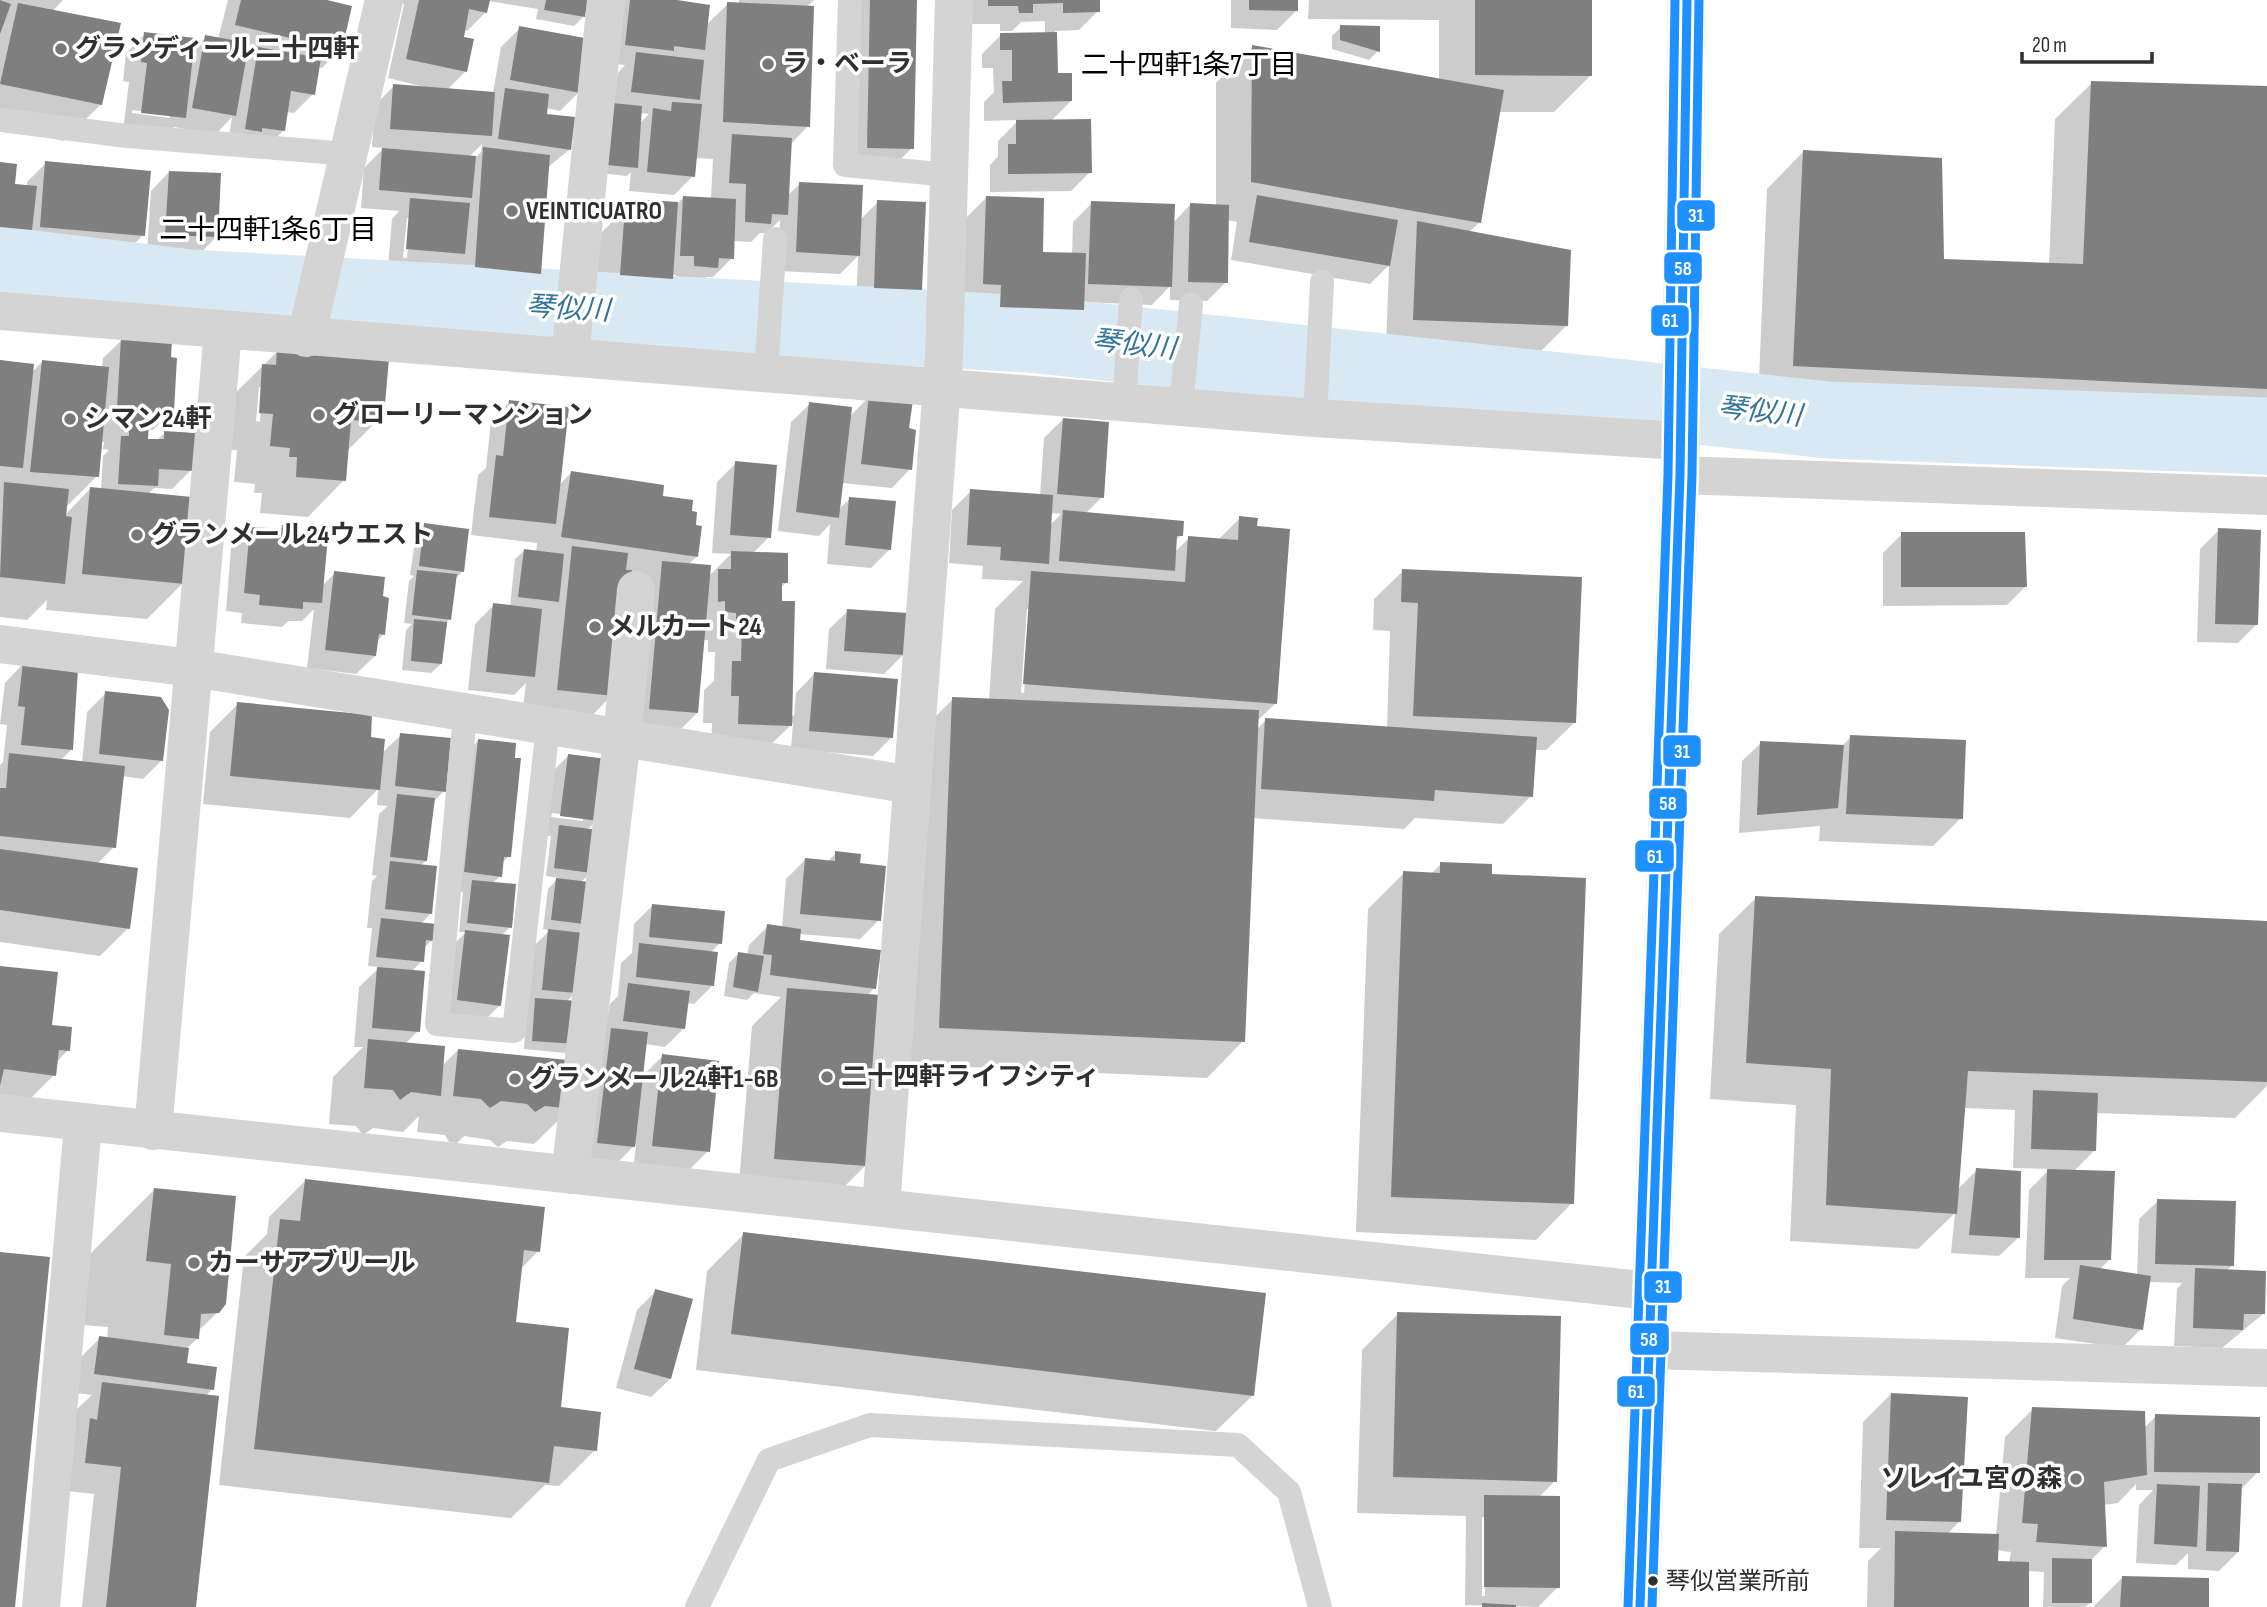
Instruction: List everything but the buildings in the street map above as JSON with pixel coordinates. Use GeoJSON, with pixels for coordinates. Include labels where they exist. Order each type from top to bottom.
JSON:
{"type":"FeatureCollection","features":[{"type":"Feature","properties":{"kind":"main road"},"geometry":{"type":"LineString","coordinates":[[1640,1607],[1680,446],[1687,0]]}},
{"type":"Feature","properties":{"kind":"street"},"geometry":{"type":"LineString","coordinates":[[309,325],[326,262],[384,0]]}},
{"type":"Feature","properties":{"kind":"street"},"geometry":{"type":"LineString","coordinates":[[571,346],[606,0]]}},
{"type":"Feature","properties":{"kind":"street"},"geometry":{"type":"LineString","coordinates":[[881,1207],[942,372],[954,0]]}},
{"type":"Feature","properties":{"kind":"street"},"geometry":{"type":"LineString","coordinates":[[0,312],[223,331],[309,325],[766,361],[1183,389],[1315,402],[1680,446],[2267,496]]}},
{"type":"Feature","properties":{"kind":"street"},"geometry":{"type":"LineString","coordinates":[[153,1131],[223,331]]}},
{"type":"Feature","properties":{"kind":"street"},"geometry":{"type":"LineString","coordinates":[[570,1175],[622,738],[636,590]]}},
{"type":"Feature","properties":{"kind":"street"},"geometry":{"type":"LineString","coordinates":[[0,644],[193,668],[912,785]]}},
{"type":"Feature","properties":{"kind":"street"},"geometry":{"type":"LineString","coordinates":[[0,1113],[1651,1291]]}},
{"type":"Feature","properties":{"kind":"street"},"geometry":{"type":"LineString","coordinates":[[41,1607],[83,1124]]}},
{"type":"Feature","properties":{"kind":"street"},"geometry":{"type":"LineString","coordinates":[[1649,1350],[2267,1368]]}},
{"type":"Feature","properties":{"kind":"lane"},"geometry":{"type":"LineString","coordinates":[[850,0],[845,165],[948,175]]}},
{"type":"Feature","properties":{"kind":"lane"},"geometry":{"type":"LineString","coordinates":[[0,120],[127,136],[349,154]]}},
{"type":"Feature","properties":{"kind":"lane"},"geometry":{"type":"LineString","coordinates":[[766,361],[775,239]]}},
{"type":"Feature","properties":{"kind":"lane"},"geometry":{"type":"LineString","coordinates":[[1315,402],[1322,282]]}},
{"type":"Feature","properties":{"kind":"lane"},"geometry":{"type":"LineString","coordinates":[[1125,387],[1130,304]]}},
{"type":"Feature","properties":{"kind":"lane"},"geometry":{"type":"LineString","coordinates":[[1183,389],[1190,315]]}},
{"type":"Feature","properties":{"kind":"lane"},"geometry":{"type":"LineString","coordinates":[[465,714],[437,1024],[514,1031],[548,726]]}},
{"type":"Feature","properties":{"kind":"lane"},"geometry":{"type":"LineString","coordinates":[[696,1607],[769,1460],[870,1425],[1238,1445],[1289,1492],[1320,1607]]}},
{"type":"Feature","properties":{"kind":"waterway","name":"琴似川"},"geometry":{"type":"LineString","coordinates":[[0,265],[190,288],[1030,334],[1828,420],[2267,436]]}},
{"type":"Feature","properties":{"kind":"transit line","name":"61"},"geometry":{"type":"LineString","coordinates":[[1628,1607],[1668,475],[1675,0]]}},
{"type":"Feature","properties":{"kind":"transit line","name":"58"},"geometry":{"type":"LineString","coordinates":[[1640,1607],[1680,475],[1687,0]]}},
{"type":"Feature","properties":{"kind":"transit line","name":"31"},"geometry":{"type":"LineString","coordinates":[[1652,1607],[1692,475],[1699,0]]}},
{"type":"Feature","properties":{"kind":"place","name":"グランディール二十四軒"},"geometry":{"type":"Point","coordinates":[61,49]}},
{"type":"Feature","properties":{"kind":"place","name":"ラ・ベーラ"},"geometry":{"type":"Point","coordinates":[768,64]}},
{"type":"Feature","properties":{"kind":"place","name":"VEINTICUATRO"},"geometry":{"type":"Point","coordinates":[512,211]}},
{"type":"Feature","properties":{"kind":"place","name":"グローリーマンション"},"geometry":{"type":"Point","coordinates":[319,415]}},
{"type":"Feature","properties":{"kind":"place","name":"シマン24軒"},"geometry":{"type":"Point","coordinates":[70,419]}},
{"type":"Feature","properties":{"kind":"place","name":"グランメール24ウエスト"},"geometry":{"type":"Point","coordinates":[137,535]}},
{"type":"Feature","properties":{"kind":"place","name":"メルカート24"},"geometry":{"type":"Point","coordinates":[595,627]}},
{"type":"Feature","properties":{"kind":"place","name":"二十四軒ライフシティ"},"geometry":{"type":"Point","coordinates":[827,1077]}},
{"type":"Feature","properties":{"kind":"place","name":"グランメール24軒1-6B"},"geometry":{"type":"Point","coordinates":[515,1079]}},
{"type":"Feature","properties":{"kind":"place","name":"カーサアブリール"},"geometry":{"type":"Point","coordinates":[194,1263]}},
{"type":"Feature","properties":{"kind":"place","name":"ソレイユ宮の森"},"geometry":{"type":"Point","coordinates":[2076,1479]}},
{"type":"Feature","properties":{"kind":"place","name":"琴似営業所前"},"geometry":{"type":"Point","coordinates":[1653,1581]}},
{"type":"Feature","properties":{"kind":"district","name":"二十四軒1条7丁目"},"geometry":{"type":"Point","coordinates":[1189,65]}},
{"type":"Feature","properties":{"kind":"district","name":"二十四軒1条6丁目"},"geometry":{"type":"Point","coordinates":[268,230]}}]}
